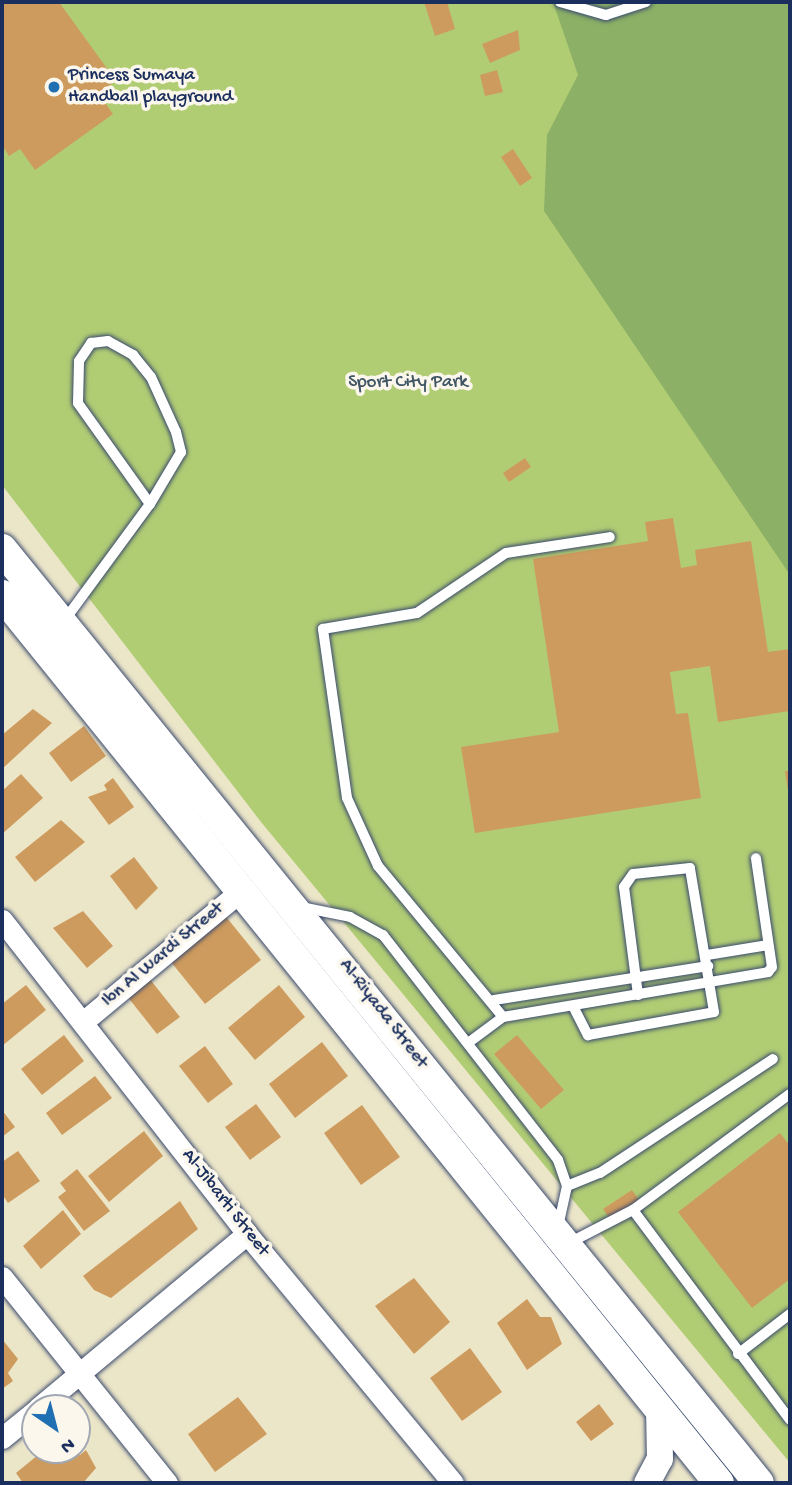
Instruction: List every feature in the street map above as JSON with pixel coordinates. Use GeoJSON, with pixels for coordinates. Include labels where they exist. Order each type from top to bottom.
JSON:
{"type":"FeatureCollection","features":[{"type":"Feature","properties":{"kind":"main road","name":"Al-Riyada Street"},"geometry":{"type":"LineString","coordinates":[[2,549],[297,906],[561,1239],[760,1483]]}},
{"type":"Feature","properties":{"kind":"main road","name":"Al-Riyada Street"},"geometry":{"type":"LineString","coordinates":[[2,595],[719,1483]]}},
{"type":"Feature","properties":{"kind":"main road"},"geometry":{"type":"LineString","coordinates":[[542,1263],[561,1239]]}},
{"type":"Feature","properties":{"kind":"street","name":"Ibn Al Wardi Street"},"geometry":{"type":"LineString","coordinates":[[84,1021],[242,890]]}},
{"type":"Feature","properties":{"kind":"street","name":"Al-Jibarti Street"},"geometry":{"type":"LineString","coordinates":[[2,919],[84,1021],[247,1234],[453,1483]]}},
{"type":"Feature","properties":{"kind":"street"},"geometry":{"type":"LineString","coordinates":[[55,1394],[247,1234]]}},
{"type":"Feature","properties":{"kind":"street"},"geometry":{"type":"LineString","coordinates":[[2,1277],[167,1483]]}},
{"type":"Feature","properties":{"kind":"street"},"geometry":{"type":"LineString","coordinates":[[647,1483],[660,1459],[659,1407]]}},
{"type":"Feature","properties":{"kind":"street"},"geometry":{"type":"LineString","coordinates":[[2,1438],[21,1422]]}},
{"type":"Feature","properties":{"kind":"lane"},"geometry":{"type":"LineString","coordinates":[[560,2],[606,15],[646,2]]}},
{"type":"Feature","properties":{"kind":"lane"},"geometry":{"type":"LineString","coordinates":[[63,623],[150,504],[181,452],[176,432],[151,377],[133,355],[108,341],[91,343],[75,377],[78,403],[150,504]]}},
{"type":"Feature","properties":{"kind":"lane"},"geometry":{"type":"LineString","coordinates":[[503,1017],[494,1000],[379,866],[347,798],[323,629],[417,613],[506,553],[610,537]]}},
{"type":"Feature","properties":{"kind":"lane"},"geometry":{"type":"LineString","coordinates":[[468,1043],[503,1017],[711,984],[768,972],[768,945],[756,859]]}},
{"type":"Feature","properties":{"kind":"lane"},"geometry":{"type":"LineString","coordinates":[[573,1006],[588,1035],[702,1018],[714,1012],[708,960],[690,868],[633,874],[624,887],[638,995]]}},
{"type":"Feature","properties":{"kind":"lane"},"geometry":{"type":"LineString","coordinates":[[297,906],[350,917],[383,936],[468,1043],[558,1160],[567,1186],[561,1239],[633,1210],[790,1094]]}},
{"type":"Feature","properties":{"kind":"lane"},"geometry":{"type":"LineString","coordinates":[[494,1000],[636,977],[768,945]]}},
{"type":"Feature","properties":{"kind":"lane"},"geometry":{"type":"LineString","coordinates":[[567,1186],[600,1173],[774,1059]]}},
{"type":"Feature","properties":{"kind":"lane"},"geometry":{"type":"LineString","coordinates":[[633,1210],[738,1354],[790,1420]]}},
{"type":"Feature","properties":{"kind":"lane"},"geometry":{"type":"LineString","coordinates":[[738,1354],[790,1314]]}},
{"type":"Feature","properties":{"kind":"green space","name":"Sport City Park"},"geometry":{"type":"Polygon","coordinates":[[[2,2],[790,2],[790,1463],[261,822],[2,485],[2,2]]]}},
{"type":"Feature","properties":{"kind":"green space"},"geometry":{"type":"Polygon","coordinates":[[[553,2],[790,2],[790,575],[544,211],[547,135],[578,75],[553,2]]]}},
{"type":"Feature","properties":{"kind":"building","name":"Princess Sumaya Handball playground"},"geometry":{"type":"Polygon","coordinates":[[[2,2],[59,2],[116,81],[98,93],[113,114],[35,170],[20,149],[9,156],[2,145],[2,2]]]}},
{"type":"Feature","properties":{"kind":"building"},"geometry":{"type":"Polygon","coordinates":[[[424,2],[447,2],[455,29],[435,36],[424,2]]]}},
{"type":"Feature","properties":{"kind":"building"},"geometry":{"type":"Polygon","coordinates":[[[518,30],[520,50],[490,63],[482,44],[518,30]]]}},
{"type":"Feature","properties":{"kind":"building"},"geometry":{"type":"Polygon","coordinates":[[[497,70],[503,92],[485,96],[480,75],[497,70]]]}},
{"type":"Feature","properties":{"kind":"building"},"geometry":{"type":"Polygon","coordinates":[[[513,149],[532,178],[520,186],[501,157],[513,149]]]}},
{"type":"Feature","properties":{"kind":"building"},"geometry":{"type":"Polygon","coordinates":[[[525,458],[531,467],[509,482],[503,473],[525,458]]]}},
{"type":"Feature","properties":{"kind":"building"},"geometry":{"type":"Polygon","coordinates":[[[673,518],[681,568],[697,565],[695,550],[751,541],[768,652],[790,649],[790,711],[718,722],[710,666],[670,672],[676,714],[688,713],[701,798],[475,833],[461,747],[559,732],[533,559],[648,541],[645,522],[673,518]]]}},
{"type":"Feature","properties":{"kind":"building"},"geometry":{"type":"Polygon","coordinates":[[[33,709],[52,723],[2,769],[2,735],[33,709]]]}},
{"type":"Feature","properties":{"kind":"building"},"geometry":{"type":"Polygon","coordinates":[[[84,726],[106,756],[71,782],[49,753],[84,726]]]}},
{"type":"Feature","properties":{"kind":"building"},"geometry":{"type":"Polygon","coordinates":[[[785,771],[790,771],[789,797],[785,771]]]}},
{"type":"Feature","properties":{"kind":"building"},"geometry":{"type":"Polygon","coordinates":[[[21,774],[43,798],[2,834],[2,791],[21,774]]]}},
{"type":"Feature","properties":{"kind":"building"},"geometry":{"type":"Polygon","coordinates":[[[113,778],[134,807],[109,825],[88,797],[107,790],[104,785],[113,778]]]}},
{"type":"Feature","properties":{"kind":"building"},"geometry":{"type":"Polygon","coordinates":[[[61,820],[85,842],[35,882],[15,857],[61,820]]]}},
{"type":"Feature","properties":{"kind":"building"},"geometry":{"type":"Polygon","coordinates":[[[134,857],[158,888],[136,910],[110,876],[134,857]]]}},
{"type":"Feature","properties":{"kind":"building"},"geometry":{"type":"Polygon","coordinates":[[[83,911],[113,946],[87,968],[53,928],[83,911]]]}},
{"type":"Feature","properties":{"kind":"building"},"geometry":{"type":"Polygon","coordinates":[[[223,913],[261,960],[205,1004],[167,957],[223,913]]]}},
{"type":"Feature","properties":{"kind":"building"},"geometry":{"type":"Polygon","coordinates":[[[145,973],[180,1017],[157,1034],[123,991],[145,973]]]}},
{"type":"Feature","properties":{"kind":"building"},"geometry":{"type":"Polygon","coordinates":[[[26,985],[46,1010],[2,1046],[2,1004],[26,985]]]}},
{"type":"Feature","properties":{"kind":"building"},"geometry":{"type":"Polygon","coordinates":[[[279,985],[305,1017],[255,1060],[228,1028],[279,985]]]}},
{"type":"Feature","properties":{"kind":"building"},"geometry":{"type":"Polygon","coordinates":[[[64,1035],[84,1061],[42,1095],[21,1069],[64,1035]]]}},
{"type":"Feature","properties":{"kind":"building"},"geometry":{"type":"Polygon","coordinates":[[[517,1035],[564,1090],[541,1109],[494,1054],[517,1035]]]}},
{"type":"Feature","properties":{"kind":"building"},"geometry":{"type":"Polygon","coordinates":[[[322,1042],[348,1076],[295,1118],[269,1084],[322,1042]]]}},
{"type":"Feature","properties":{"kind":"building"},"geometry":{"type":"Polygon","coordinates":[[[205,1046],[233,1084],[208,1103],[179,1066],[205,1046]]]}},
{"type":"Feature","properties":{"kind":"building"},"geometry":{"type":"Polygon","coordinates":[[[95,1076],[112,1098],[62,1135],[46,1113],[95,1076]]]}},
{"type":"Feature","properties":{"kind":"building"},"geometry":{"type":"Polygon","coordinates":[[[256,1104],[281,1137],[250,1160],[225,1127],[256,1104]]]}},
{"type":"Feature","properties":{"kind":"building"},"geometry":{"type":"Polygon","coordinates":[[[362,1105],[400,1157],[361,1185],[324,1133],[362,1105]]]}},
{"type":"Feature","properties":{"kind":"building"},"geometry":{"type":"Polygon","coordinates":[[[2,1110],[15,1127],[2,1137],[2,1110]]]}},
{"type":"Feature","properties":{"kind":"building"},"geometry":{"type":"Polygon","coordinates":[[[144,1131],[163,1156],[109,1202],[88,1176],[144,1131]]]}},
{"type":"Feature","properties":{"kind":"building"},"geometry":{"type":"Polygon","coordinates":[[[780,1133],[790,1146],[790,1279],[752,1308],[678,1212],[780,1133]]]}},
{"type":"Feature","properties":{"kind":"building"},"geometry":{"type":"Polygon","coordinates":[[[18,1151],[40,1181],[8,1203],[2,1194],[2,1162],[18,1151]]]}},
{"type":"Feature","properties":{"kind":"building"},"geometry":{"type":"Polygon","coordinates":[[[77,1169],[110,1211],[84,1231],[58,1197],[66,1191],[60,1183],[77,1169]]]}},
{"type":"Feature","properties":{"kind":"building"},"geometry":{"type":"Polygon","coordinates":[[[632,1190],[639,1200],[610,1219],[603,1209],[632,1190]]]}},
{"type":"Feature","properties":{"kind":"building"},"geometry":{"type":"Polygon","coordinates":[[[180,1201],[198,1229],[111,1298],[94,1290],[83,1276],[180,1201]]]}},
{"type":"Feature","properties":{"kind":"building"},"geometry":{"type":"Polygon","coordinates":[[[63,1210],[81,1234],[41,1269],[23,1246],[63,1210]]]}},
{"type":"Feature","properties":{"kind":"building"},"geometry":{"type":"Polygon","coordinates":[[[414,1278],[450,1322],[414,1354],[375,1306],[414,1278]]]}},
{"type":"Feature","properties":{"kind":"building"},"geometry":{"type":"Polygon","coordinates":[[[527,1299],[540,1317],[551,1317],[562,1344],[527,1370],[497,1323],[527,1299]]]}},
{"type":"Feature","properties":{"kind":"building"},"geometry":{"type":"Polygon","coordinates":[[[2,1339],[18,1359],[8,1373],[13,1381],[2,1389],[2,1339]]]}},
{"type":"Feature","properties":{"kind":"building"},"geometry":{"type":"Polygon","coordinates":[[[470,1348],[502,1392],[462,1421],[430,1378],[470,1348]]]}},
{"type":"Feature","properties":{"kind":"building"},"geometry":{"type":"Polygon","coordinates":[[[238,1397],[267,1434],[215,1472],[188,1434],[238,1397]]]}},
{"type":"Feature","properties":{"kind":"building"},"geometry":{"type":"Polygon","coordinates":[[[599,1404],[614,1424],[591,1441],[576,1422],[599,1404]]]}},
{"type":"Feature","properties":{"kind":"building"},"geometry":{"type":"Polygon","coordinates":[[[91,1459],[96,1468],[83,1483],[23,1483],[16,1473],[27,1464],[91,1464],[91,1459]]]}},
{"type":"Feature","properties":{"kind":"place","name":"Princess Sumaya Handball playground"},"geometry":{"type":"Point","coordinates":[54,87]}}]}
